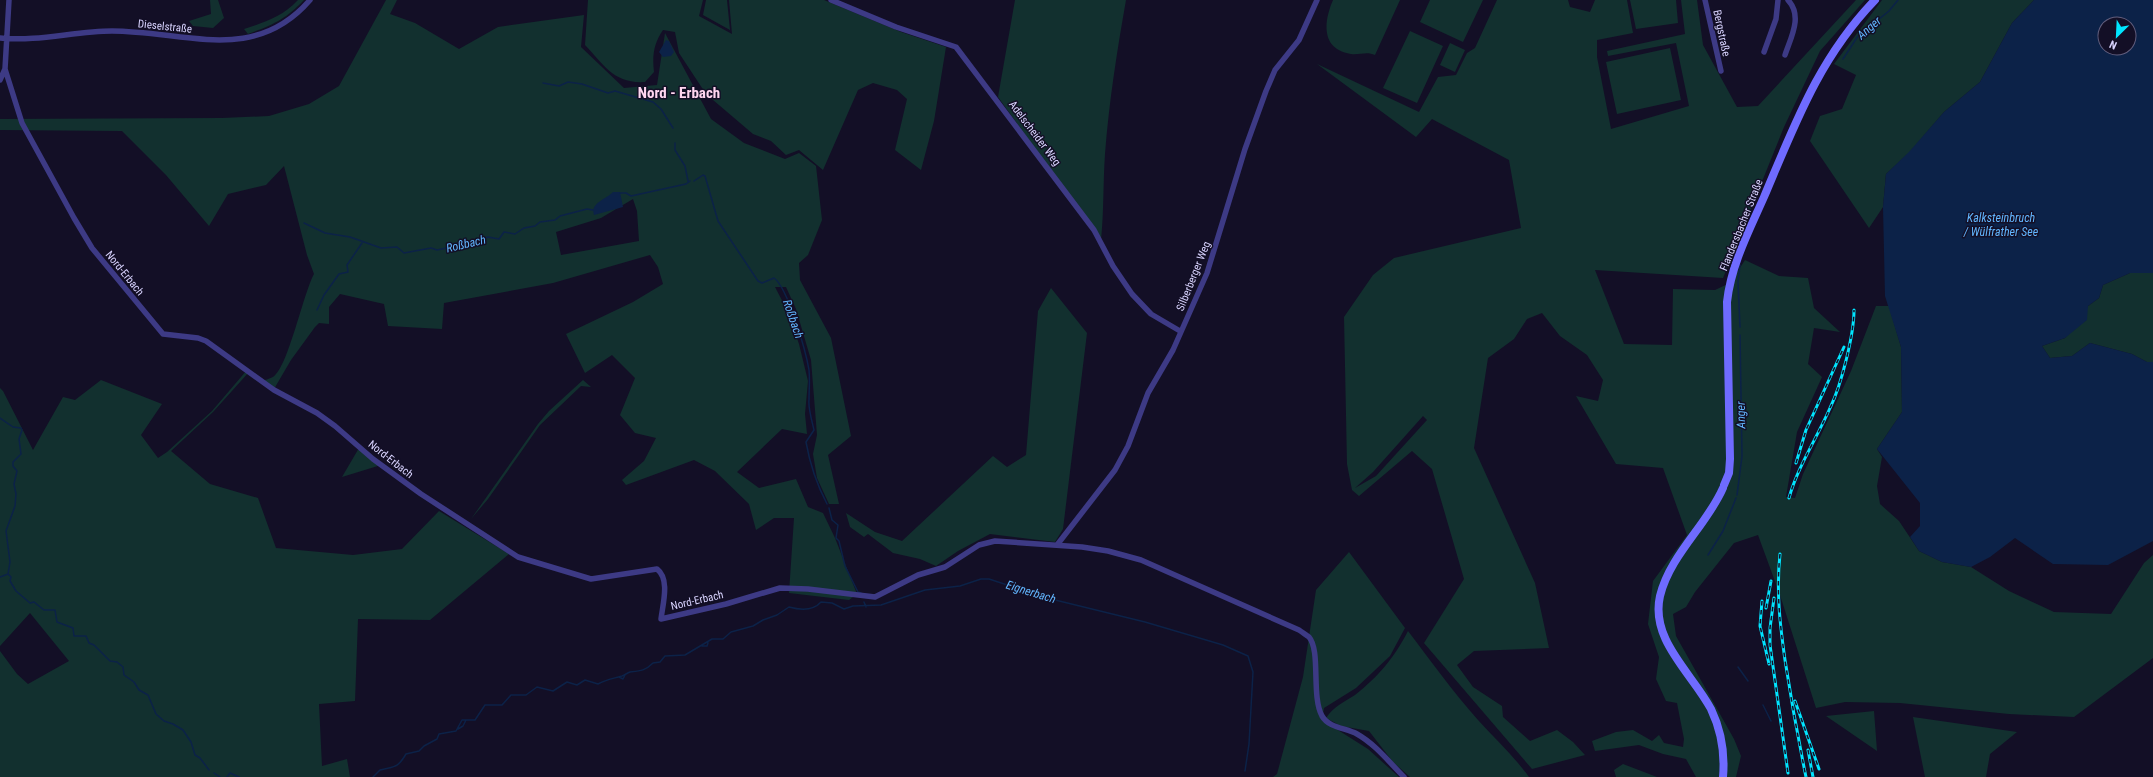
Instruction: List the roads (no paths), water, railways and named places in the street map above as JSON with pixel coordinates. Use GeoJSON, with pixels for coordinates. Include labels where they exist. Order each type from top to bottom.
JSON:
{"type":"FeatureCollection","features":[{"type":"Feature","properties":{"kind":"street"},"geometry":{"type":"LineString","coordinates":[[0,80],[5,69],[3,38],[9,0]]}},
{"type":"Feature","properties":{"kind":"street","name":"Dieselstraße"},"geometry":{"type":"LineString","coordinates":[[3,38],[40,39],[115,31],[157,34],[210,41],[242,40],[280,26],[296,15],[310,0]]}},
{"type":"Feature","properties":{"kind":"street","name":"Adelscheider Weg"},"geometry":{"type":"LineString","coordinates":[[831,0],[896,27],[956,47],[1094,230],[1113,266],[1132,294],[1151,314],[1180,331]]}},
{"type":"Feature","properties":{"kind":"street","name":"Silberberger Weg"},"geometry":{"type":"LineString","coordinates":[[1057,545],[1115,470],[1128,446],[1148,393],[1173,350],[1180,331],[1207,274],[1245,149],[1266,91],[1275,70],[1299,40],[1317,0]]}},
{"type":"Feature","properties":{"kind":"street","name":"Bergstraße"},"geometry":{"type":"LineString","coordinates":[[1705,0],[1721,71]]}},
{"type":"Feature","properties":{"kind":"street"},"geometry":{"type":"LineString","coordinates":[[1764,52],[1776,19],[1778,0]]}},
{"type":"Feature","properties":{"kind":"street"},"geometry":{"type":"LineString","coordinates":[[1785,55],[1794,28],[1796,15],[1794,6],[1788,0]]}},
{"type":"Feature","properties":{"kind":"street","name":"Flandersbacher Straße"},"geometry":{"type":"LineString","coordinates":[[1723,777],[1724,754],[1716,722],[1697,686],[1664,637],[1659,608],[1662,588],[1670,571],[1724,487],[1729,473],[1729,284],[1754,218],[1818,74],[1839,42],[1875,0]]}},
{"type":"Feature","properties":{"kind":"street","name":"Nord-Erbach"},"geometry":{"type":"LineString","coordinates":[[5,69],[22,123],[74,218],[92,248],[163,334],[198,338],[206,341],[274,390],[317,413],[335,426],[373,459],[421,494],[518,557],[592,579],[657,569],[663,573],[665,582],[661,619],[726,604],[780,588],[808,589],[875,598],[918,575],[945,567],[971,548],[987,542],[1005,541],[1057,545]]}},
{"type":"Feature","properties":{"kind":"street"},"geometry":{"type":"LineString","coordinates":[[1057,545],[1108,551],[1141,560],[1299,630],[1310,638],[1314,650],[1317,700],[1322,716],[1338,727],[1355,733],[1369,741],[1404,777]]}},
{"type":"Feature","properties":{"kind":"water","name":"Kalksteinbruch / Wülfrather See"},"geometry":{"type":"Polygon","coordinates":[[[2034,0],[2153,0],[2153,273],[2130,273],[2103,285],[2099,298],[2088,306],[2087,320],[2065,338],[2042,346],[2050,358],[2072,356],[2090,343],[2132,354],[2147,362],[2153,362],[2153,541],[2108,565],[2053,564],[2015,538],[1990,557],[1971,567],[1942,562],[1919,551],[1910,537],[1920,526],[1920,503],[1877,449],[1902,412],[1901,347],[1885,296],[1883,207],[1886,174],[1909,152],[1944,112],[1980,82],[2012,23],[2034,0]]]}},
{"type":"Feature","properties":{"kind":"water"},"geometry":{"type":"Polygon","coordinates":[[[666,40],[669,41],[674,52],[671,56],[663,57],[659,52],[666,40]]]}},
{"type":"Feature","properties":{"kind":"water"},"geometry":{"type":"Polygon","coordinates":[[[613,192],[620,192],[623,207],[594,215],[594,207],[613,192]]]}},
{"type":"Feature","properties":{"kind":"waterway","name":"Anger"},"geometry":{"type":"LineString","coordinates":[[1843,59],[1858,36],[1889,11],[1898,0]]}},
{"type":"Feature","properties":{"kind":"waterway"},"geometry":{"type":"LineString","coordinates":[[543,83],[559,86],[568,82],[582,84],[608,93],[615,91],[653,102],[661,109],[673,128]]}},
{"type":"Feature","properties":{"kind":"waterway"},"geometry":{"type":"LineString","coordinates":[[675,143],[675,150],[685,166],[688,181]]}},
{"type":"Feature","properties":{"kind":"waterway","name":"Roßbach"},"geometry":{"type":"LineString","coordinates":[[694,181],[703,175],[705,176],[718,221],[758,281],[762,283],[774,278],[785,294],[796,321],[809,370],[809,407],[814,430],[806,442],[814,474],[827,504]]}},
{"type":"Feature","properties":{"kind":"waterway","name":"Roßbach"},"geometry":{"type":"LineString","coordinates":[[620,193],[626,193],[631,196],[686,184],[690,181]]}},
{"type":"Feature","properties":{"kind":"waterway","name":"Roßbach"},"geometry":{"type":"LineString","coordinates":[[304,223],[325,233],[350,237],[381,248],[397,247],[404,253],[431,248],[437,250],[488,237],[499,239],[504,232],[515,234],[524,228],[535,226],[540,222],[555,220],[560,216],[587,209],[593,210]]}},
{"type":"Feature","properties":{"kind":"waterway"},"geometry":{"type":"LineString","coordinates":[[317,310],[324,295],[339,274],[348,272],[347,265],[362,243]]}},
{"type":"Feature","properties":{"kind":"waterway","name":"Anger"},"geometry":{"type":"LineString","coordinates":[[1740,265],[1738,282],[1740,327]]}},
{"type":"Feature","properties":{"kind":"waterway","name":"Anger"},"geometry":{"type":"LineString","coordinates":[[1737,495],[1742,456],[1740,335]]}},
{"type":"Feature","properties":{"kind":"waterway"},"geometry":{"type":"LineString","coordinates":[[0,418],[13,427],[21,428],[22,430],[19,439],[21,454],[13,462],[13,466],[17,471],[14,484],[16,494],[15,506],[6,531],[10,562],[8,574],[11,577],[10,581],[16,591],[30,603],[34,602],[44,610],[55,610],[57,622],[73,628],[74,636],[86,636],[89,643],[94,645],[110,661],[117,662],[123,667],[124,675],[134,682],[139,690],[148,695],[156,714],[164,721],[183,730],[191,742],[195,755],[200,758],[209,770]]}},
{"type":"Feature","properties":{"kind":"waterway","name":"Anger"},"geometry":{"type":"LineString","coordinates":[[1708,555],[1723,531],[1736,498]]}},
{"type":"Feature","properties":{"kind":"waterway","name":"Roßbach"},"geometry":{"type":"LineString","coordinates":[[829,508],[832,520],[838,525],[836,538],[839,541],[845,566],[858,592],[861,593]]}},
{"type":"Feature","properties":{"kind":"waterway"},"geometry":{"type":"LineString","coordinates":[[0,577],[8,574]]}},
{"type":"Feature","properties":{"kind":"waterway","name":"Eignerbach"},"geometry":{"type":"LineString","coordinates":[[373,777],[380,770],[398,765],[406,754],[419,751],[424,746],[437,739],[439,734],[456,731],[462,720],[475,720],[485,705],[502,705],[511,695],[526,695],[537,687],[553,691],[567,682],[577,685],[585,680],[598,684],[630,672],[647,668],[653,663],[660,662],[665,656],[685,655],[712,639],[723,639],[731,632],[753,626],[763,620],[777,615],[789,607],[806,609],[814,607],[821,602],[832,603],[844,609],[853,606],[881,605],[925,590],[960,586],[981,579],[989,579],[1047,598],[1145,622],[1223,645],[1248,656],[1253,672],[1249,744],[1245,771]]}},
{"type":"Feature","properties":{"kind":"waterway","name":"Eignerbach"},"geometry":{"type":"LineString","coordinates":[[864,602],[866,607]]}},
{"type":"Feature","properties":{"kind":"waterway","name":"Eignerbach"},"geometry":{"type":"LineString","coordinates":[[702,646],[707,646],[708,643]]}},
{"type":"Feature","properties":{"kind":"waterway","name":"Anger"},"geometry":{"type":"LineString","coordinates":[[1738,667],[1748,681]]}},
{"type":"Feature","properties":{"kind":"waterway","name":"Eignerbach"},"geometry":{"type":"LineString","coordinates":[[619,677],[623,679],[625,675]]}},
{"type":"Feature","properties":{"kind":"waterway","name":"Anger"},"geometry":{"type":"LineString","coordinates":[[1763,705],[1771,721]]}},
{"type":"Feature","properties":{"kind":"waterway","name":"Eignerbach"},"geometry":{"type":"LineString","coordinates":[[458,729],[463,726],[466,720]]}},
{"type":"Feature","properties":{"kind":"waterway"},"geometry":{"type":"LineString","coordinates":[[214,773],[220,777]]}},
{"type":"Feature","properties":{"kind":"waterway","name":"Eignerbach"},"geometry":{"type":"LineString","coordinates":[[227,777],[230,773],[239,777]]}},
{"type":"Feature","properties":{"kind":"railway"},"geometry":{"type":"LineString","coordinates":[[1789,498],[1797,475],[1825,419],[1838,387],[1852,333],[1854,310]]}},
{"type":"Feature","properties":{"kind":"railway"},"geometry":{"type":"LineString","coordinates":[[1796,463],[1806,430],[1844,347]]}},
{"type":"Feature","properties":{"kind":"railway"},"geometry":{"type":"LineString","coordinates":[[1780,554],[1779,608],[1785,660],[1806,777]]}},
{"type":"Feature","properties":{"kind":"railway"},"geometry":{"type":"LineString","coordinates":[[1766,608],[1771,581]]}},
{"type":"Feature","properties":{"kind":"railway"},"geometry":{"type":"LineString","coordinates":[[1774,598],[1770,628],[1770,645],[1788,773]]}},
{"type":"Feature","properties":{"kind":"railway"},"geometry":{"type":"LineString","coordinates":[[1762,601],[1760,626],[1769,664]]}},
{"type":"Feature","properties":{"kind":"railway"},"geometry":{"type":"LineString","coordinates":[[1795,701],[1819,769]]}},
{"type":"Feature","properties":{"kind":"railway"},"geometry":{"type":"LineString","coordinates":[[1808,750],[1813,777]]}},
{"type":"Feature","properties":{"kind":"district","name":"Nord - Erbach"},"geometry":{"type":"Point","coordinates":[679,93]}}]}
